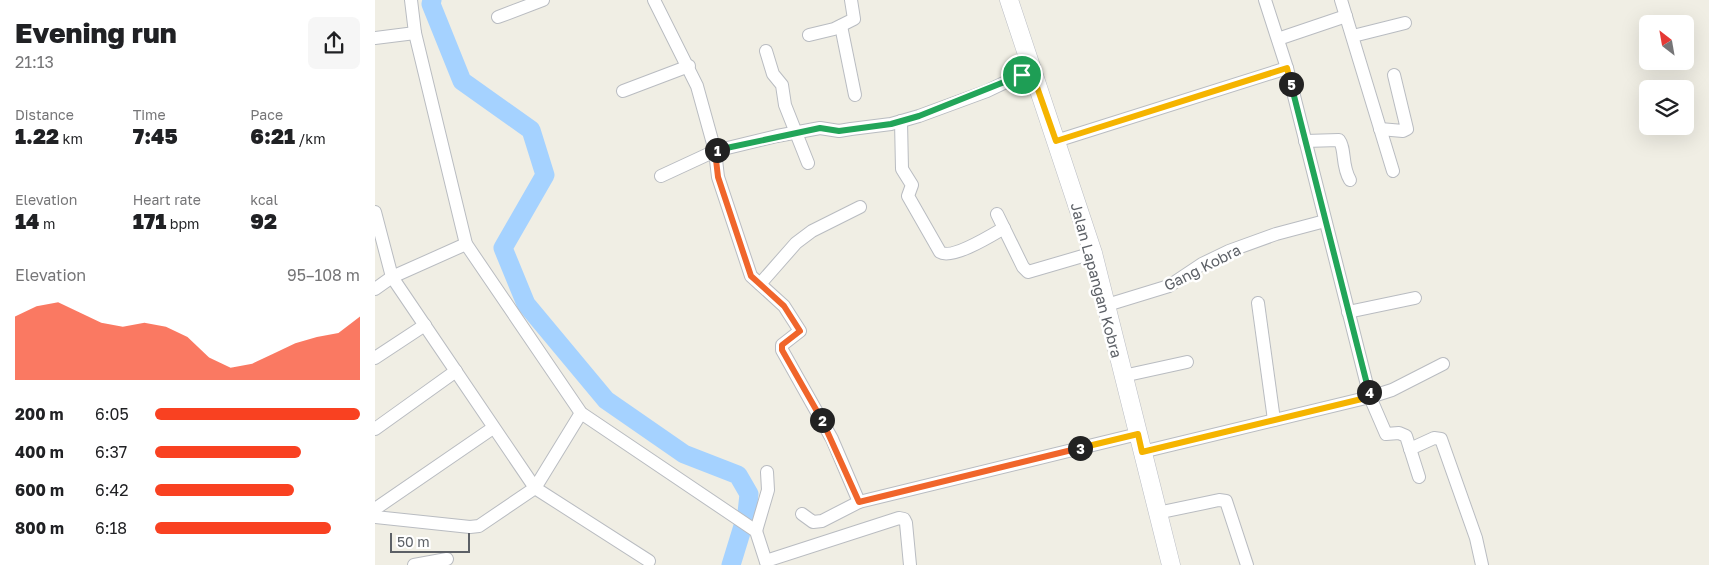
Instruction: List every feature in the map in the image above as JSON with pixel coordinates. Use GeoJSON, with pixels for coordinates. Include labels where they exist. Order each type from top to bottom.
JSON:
{"type":"FeatureCollection","features":[{"type":"Feature","properties":{"kind":"street"},"geometry":{"type":"LineString","coordinates":[[411,0],[415,34],[466,244],[581,414],[753,529],[766,563],[899,518],[904,519],[906,523],[910,565]]}},
{"type":"Feature","properties":{"kind":"street"},"geometry":{"type":"LineString","coordinates":[[498,17],[543,0]]}},
{"type":"Feature","properties":{"kind":"street"},"geometry":{"type":"LineString","coordinates":[[654,0],[689,66],[697,86],[715,151],[718,177],[751,276],[784,306],[799,327],[800,331],[782,345],[782,350],[832,440],[859,502]]}},
{"type":"Feature","properties":{"kind":"street"},"geometry":{"type":"LineString","coordinates":[[809,36],[841,26],[854,19],[851,0]]}},
{"type":"Feature","properties":{"kind":"street","name":"Jalan Lapangan Kobra"},"geometry":{"type":"LineString","coordinates":[[1009,0],[1093,253],[1171,565]]}},
{"type":"Feature","properties":{"kind":"street"},"geometry":{"type":"LineString","coordinates":[[1265,0],[1287,68],[1370,397],[1386,434],[1399,433],[1406,436],[1419,477]]}},
{"type":"Feature","properties":{"kind":"street"},"geometry":{"type":"LineString","coordinates":[[1341,0],[1393,171]]}},
{"type":"Feature","properties":{"kind":"street"},"geometry":{"type":"LineString","coordinates":[[1278,39],[1346,16]]}},
{"type":"Feature","properties":{"kind":"street"},"geometry":{"type":"LineString","coordinates":[[1353,36],[1405,23]]}},
{"type":"Feature","properties":{"kind":"street"},"geometry":{"type":"LineString","coordinates":[[841,26],[855,95]]}},
{"type":"Feature","properties":{"kind":"street"},"geometry":{"type":"LineString","coordinates":[[375,38],[415,34]]}},
{"type":"Feature","properties":{"kind":"street"},"geometry":{"type":"LineString","coordinates":[[766,51],[773,74],[782,85],[785,105],[808,162]]}},
{"type":"Feature","properties":{"kind":"street"},"geometry":{"type":"LineString","coordinates":[[623,91],[689,66]]}},
{"type":"Feature","properties":{"kind":"street"},"geometry":{"type":"LineString","coordinates":[[1056,141],[1287,68]]}},
{"type":"Feature","properties":{"kind":"street"},"geometry":{"type":"LineString","coordinates":[[661,176],[715,151],[796,132],[820,128],[839,131],[901,121],[987,91],[1031,70]]}},
{"type":"Feature","properties":{"kind":"street"},"geometry":{"type":"LineString","coordinates":[[1380,129],[1403,131],[1407,129],[1394,75]]}},
{"type":"Feature","properties":{"kind":"street"},"geometry":{"type":"LineString","coordinates":[[901,121],[902,169],[912,185],[908,196],[940,252],[946,254],[963,249],[1004,228]]}},
{"type":"Feature","properties":{"kind":"street"},"geometry":{"type":"LineString","coordinates":[[1305,141],[1339,140],[1342,144],[1343,166],[1350,180]]}},
{"type":"Feature","properties":{"kind":"street"},"geometry":{"type":"LineString","coordinates":[[760,284],[801,240],[860,207]]}},
{"type":"Feature","properties":{"kind":"street"},"geometry":{"type":"LineString","coordinates":[[375,212],[378,236],[392,277],[535,488],[649,561]]}},
{"type":"Feature","properties":{"kind":"street"},"geometry":{"type":"LineString","coordinates":[[997,214],[1023,267],[1028,272],[1093,253]]}},
{"type":"Feature","properties":{"kind":"street","name":"Gang Kobra"},"geometry":{"type":"LineString","coordinates":[[1107,305],[1169,286],[1201,264],[1229,251],[1276,234],[1325,221]]}},
{"type":"Feature","properties":{"kind":"street"},"geometry":{"type":"LineString","coordinates":[[375,289],[392,277],[466,244]]}},
{"type":"Feature","properties":{"kind":"street"},"geometry":{"type":"LineString","coordinates":[[1348,312],[1415,298]]}},
{"type":"Feature","properties":{"kind":"street"},"geometry":{"type":"LineString","coordinates":[[1258,303],[1274,420]]}},
{"type":"Feature","properties":{"kind":"street"},"geometry":{"type":"LineString","coordinates":[[375,358],[425,325]]}},
{"type":"Feature","properties":{"kind":"street"},"geometry":{"type":"LineString","coordinates":[[1123,376],[1187,362]]}},
{"type":"Feature","properties":{"kind":"street"},"geometry":{"type":"LineString","coordinates":[[1142,452],[1370,397],[1392,390],[1443,364]]}},
{"type":"Feature","properties":{"kind":"street"},"geometry":{"type":"LineString","coordinates":[[375,429],[456,371]]}},
{"type":"Feature","properties":{"kind":"street"},"geometry":{"type":"LineString","coordinates":[[375,517],[470,527],[479,526],[535,488],[581,414]]}},
{"type":"Feature","properties":{"kind":"street"},"geometry":{"type":"LineString","coordinates":[[375,509],[493,428]]}},
{"type":"Feature","properties":{"kind":"street"},"geometry":{"type":"LineString","coordinates":[[802,514],[813,522],[822,521],[859,502],[1138,434]]}},
{"type":"Feature","properties":{"kind":"street"},"geometry":{"type":"LineString","coordinates":[[1410,449],[1434,438],[1441,439],[1476,538],[1481,565]]}},
{"type":"Feature","properties":{"kind":"street"},"geometry":{"type":"LineString","coordinates":[[753,529],[768,490],[767,472]]}},
{"type":"Feature","properties":{"kind":"street"},"geometry":{"type":"LineString","coordinates":[[1157,513],[1219,500],[1226,501],[1247,565]]}},
{"type":"Feature","properties":{"kind":"street"},"geometry":{"type":"LineString","coordinates":[[414,565],[447,558]]}},
{"type":"Feature","properties":{"kind":"waterway"},"geometry":{"type":"LineString","coordinates":[[432,0],[431,4],[462,81],[531,130],[545,175],[503,248],[526,304],[606,400],[684,454],[738,475],[749,494],[747,513],[731,565]]}},
{"type":"Feature","properties":{"kind":"route"},"geometry":{"type":"LineString","coordinates":[[1287,68],[1370,397],[1142,452],[1138,434],[859,502],[832,440],[804,386],[782,350],[782,345],[800,331],[799,327],[784,306],[751,276],[718,177],[715,151],[820,128],[839,131],[891,124],[919,116],[933,109],[987,91],[1022,75],[1031,70],[1056,141],[1287,68]]}}]}
